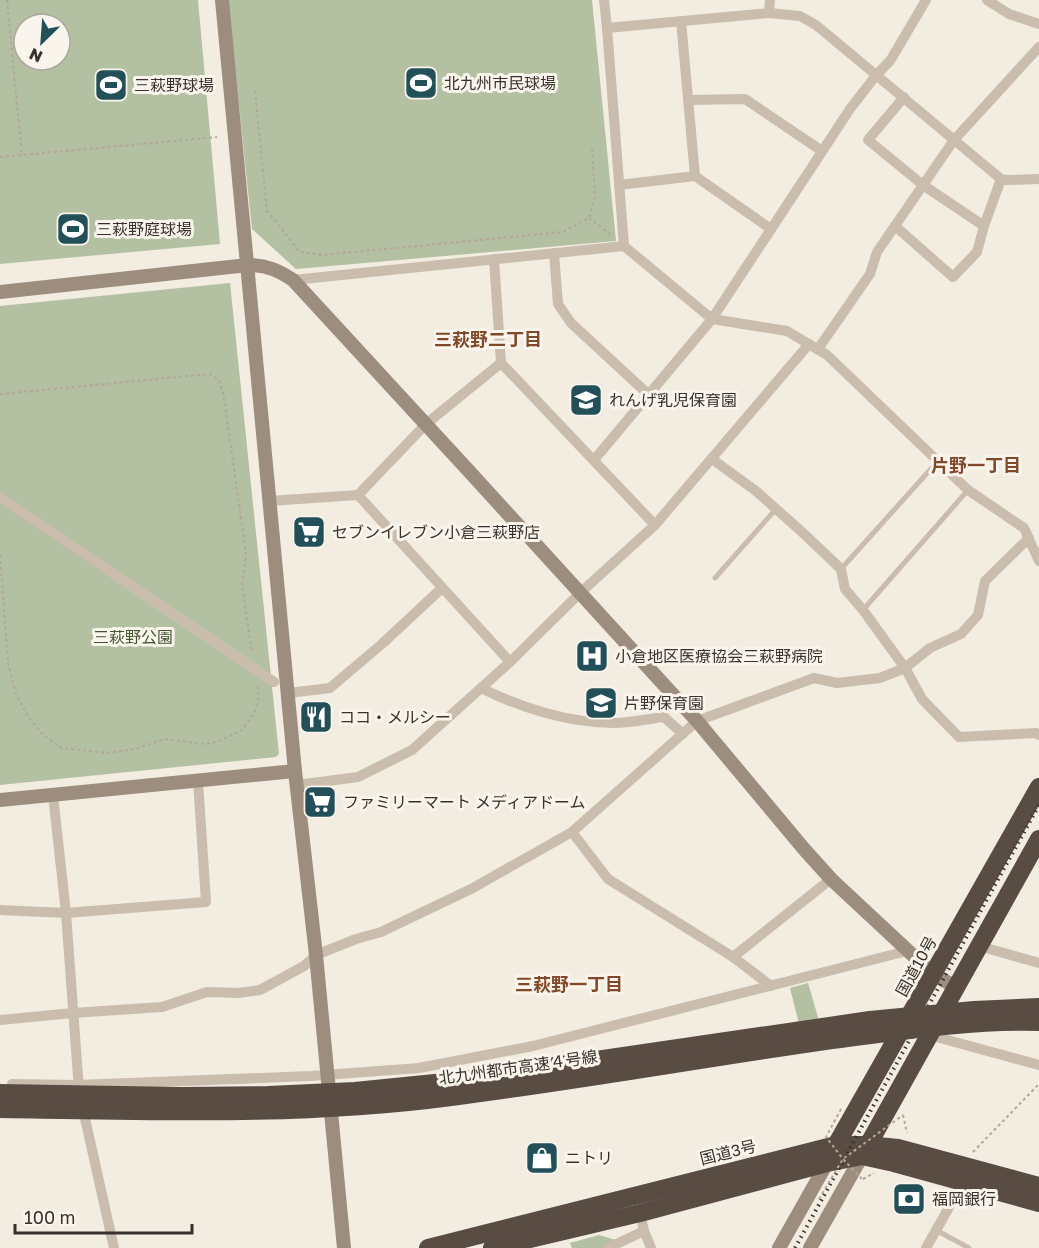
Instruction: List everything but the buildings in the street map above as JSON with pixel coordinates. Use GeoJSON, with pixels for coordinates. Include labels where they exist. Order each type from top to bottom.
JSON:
{"type":"FeatureCollection","features":[{"type":"Feature","properties":{"kind":"highway","name":"国道10号"},"geometry":{"type":"LineString","coordinates":[[835,1156],[1039,787]]}},
{"type":"Feature","properties":{"kind":"highway"},"geometry":{"type":"LineString","coordinates":[[865,1151],[1039,839]]}},
{"type":"Feature","properties":{"kind":"highway","name":"北九州都市高速４号線"},"geometry":{"type":"LineString","coordinates":[[0,1093],[180,1096],[355,1091],[445,1082],[870,1020],[974,1010],[1039,1007]]}},
{"type":"Feature","properties":{"kind":"highway","name":"北九州都市高速４号線"},"geometry":{"type":"LineString","coordinates":[[0,1108],[256,1111],[357,1107],[461,1096],[870,1035],[969,1024],[1039,1022]]}},
{"type":"Feature","properties":{"kind":"highway","name":"国道3号"},"geometry":{"type":"LineString","coordinates":[[428,1248],[865,1151],[898,1148],[1039,1186]]}},
{"type":"Feature","properties":{"kind":"highway","name":"国道3号"},"geometry":{"type":"LineString","coordinates":[[865,1151],[894,1163],[1039,1203]]}},
{"type":"Feature","properties":{"kind":"highway","name":"国道3号"},"geometry":{"type":"LineString","coordinates":[[492,1248],[642,1222],[835,1156]]}},
{"type":"Feature","properties":{"kind":"street"},"geometry":{"type":"LineString","coordinates":[[222,0],[296,778],[316,955],[344,1248]]}},
{"type":"Feature","properties":{"kind":"street"},"geometry":{"type":"LineString","coordinates":[[604,0],[624,245],[712,319],[787,331],[827,355],[968,490],[1024,528],[1039,561]]}},
{"type":"Feature","properties":{"kind":"street"},"geometry":{"type":"LineString","coordinates":[[768,13],[770,0]]}},
{"type":"Feature","properties":{"kind":"street"},"geometry":{"type":"LineString","coordinates":[[594,460],[712,319],[850,109],[890,61],[927,0]]}},
{"type":"Feature","properties":{"kind":"street"},"geometry":{"type":"LineString","coordinates":[[987,0],[1009,14],[1039,24]]}},
{"type":"Feature","properties":{"kind":"street"},"geometry":{"type":"LineString","coordinates":[[607,28],[768,13],[800,16],[816,25],[877,74],[1001,179],[1039,179]]}},
{"type":"Feature","properties":{"kind":"street"},"geometry":{"type":"LineString","coordinates":[[681,21],[695,176]]}},
{"type":"Feature","properties":{"kind":"street"},"geometry":{"type":"LineString","coordinates":[[0,800],[198,781],[358,777],[412,750],[510,662],[580,593],[655,525],[813,346],[870,274],[877,252],[954,140],[1039,47]]}},
{"type":"Feature","properties":{"kind":"street"},"geometry":{"type":"LineString","coordinates":[[904,97],[868,140],[923,185],[984,226]]}},
{"type":"Feature","properties":{"kind":"street"},"geometry":{"type":"LineString","coordinates":[[688,100],[745,99],[822,151]]}},
{"type":"Feature","properties":{"kind":"street"},"geometry":{"type":"LineString","coordinates":[[620,185],[695,176],[771,229]]}},
{"type":"Feature","properties":{"kind":"street"},"geometry":{"type":"LineString","coordinates":[[895,226],[953,277],[977,252],[1001,179]]}},
{"type":"Feature","properties":{"kind":"street"},"geometry":{"type":"LineString","coordinates":[[293,280],[624,245]]}},
{"type":"Feature","properties":{"kind":"street"},"geometry":{"type":"LineString","coordinates":[[554,253],[558,304],[571,323],[649,394]]}},
{"type":"Feature","properties":{"kind":"street"},"geometry":{"type":"LineString","coordinates":[[494,259],[501,363],[655,525]]}},
{"type":"Feature","properties":{"kind":"street"},"geometry":{"type":"LineString","coordinates":[[0,292],[248,265],[271,267],[282,272],[293,280],[426,424],[697,722],[831,879],[934,975],[956,987]]}},
{"type":"Feature","properties":{"kind":"street"},"geometry":{"type":"LineString","coordinates":[[269,501],[357,495],[426,424],[501,363]]}},
{"type":"Feature","properties":{"kind":"street"},"geometry":{"type":"LineString","coordinates":[[712,459],[756,491],[841,569],[845,589],[905,668],[922,699],[959,737],[1036,733],[1039,735]]}},
{"type":"Feature","properties":{"kind":"street"},"geometry":{"type":"LineString","coordinates":[[357,495],[510,662]]}},
{"type":"Feature","properties":{"kind":"street"},"geometry":{"type":"LineString","coordinates":[[0,496],[274,682]]}},
{"type":"Feature","properties":{"kind":"street"},"geometry":{"type":"LineString","coordinates":[[0,1020],[162,1007],[207,992],[239,993],[260,990],[304,966],[316,955],[381,932],[471,889],[572,832],[697,722],[814,678],[837,684],[880,678],[905,668],[930,648],[961,634],[978,615],[985,581],[1029,538]]}},
{"type":"Feature","properties":{"kind":"street"},"geometry":{"type":"LineString","coordinates":[[288,693],[330,688],[442,588]]}},
{"type":"Feature","properties":{"kind":"street"},"geometry":{"type":"LineString","coordinates":[[481,688],[505,700],[565,718],[614,723],[664,717],[683,734]]}},
{"type":"Feature","properties":{"kind":"street"},"geometry":{"type":"LineString","coordinates":[[0,910],[66,913],[206,902],[198,781]]}},
{"type":"Feature","properties":{"kind":"street"},"geometry":{"type":"LineString","coordinates":[[53,795],[66,913],[78,1085],[114,1248]]}},
{"type":"Feature","properties":{"kind":"street"},"geometry":{"type":"LineString","coordinates":[[572,832],[608,879],[733,957],[771,986]]}},
{"type":"Feature","properties":{"kind":"street"},"geometry":{"type":"LineString","coordinates":[[733,957],[831,879]]}},
{"type":"Feature","properties":{"kind":"street"},"geometry":{"type":"LineString","coordinates":[[979,946],[1039,963]]}},
{"type":"Feature","properties":{"kind":"street"},"geometry":{"type":"LineString","coordinates":[[0,1084],[78,1085],[328,1076],[418,1068],[533,1046],[907,951]]}},
{"type":"Feature","properties":{"kind":"street"},"geometry":{"type":"LineString","coordinates":[[929,1035],[1039,1065]]}},
{"type":"Feature","properties":{"kind":"street"},"geometry":{"type":"LineString","coordinates":[[810,1248],[865,1151]]}},
{"type":"Feature","properties":{"kind":"street"},"geometry":{"type":"LineString","coordinates":[[779,1248],[835,1156]]}},
{"type":"Feature","properties":{"kind":"street"},"geometry":{"type":"LineString","coordinates":[[926,1248],[961,1182]]}},
{"type":"Feature","properties":{"kind":"street"},"geometry":{"type":"LineString","coordinates":[[608,1248],[642,1222],[651,1248]]}},
{"type":"Feature","properties":{"kind":"lane"},"geometry":{"type":"LineString","coordinates":[[841,569],[938,461]]}},
{"type":"Feature","properties":{"kind":"lane"},"geometry":{"type":"LineString","coordinates":[[863,610],[968,490]]}},
{"type":"Feature","properties":{"kind":"lane"},"geometry":{"type":"LineString","coordinates":[[715,578],[776,509]]}},
{"type":"Feature","properties":{"kind":"lane"},"geometry":{"type":"LineString","coordinates":[[936,1230],[969,1248]]}},
{"type":"Feature","properties":{"kind":"path"},"geometry":{"type":"LineString","coordinates":[[7,0],[22,155]]}},
{"type":"Feature","properties":{"kind":"path"},"geometry":{"type":"LineString","coordinates":[[255,91],[267,211],[300,252],[322,255],[563,232],[589,218],[596,197],[592,146]]}},
{"type":"Feature","properties":{"kind":"path"},"geometry":{"type":"LineString","coordinates":[[0,157],[217,137]]}},
{"type":"Feature","properties":{"kind":"path"},"geometry":{"type":"LineString","coordinates":[[589,218],[624,245]]}},
{"type":"Feature","properties":{"kind":"path"},"geometry":{"type":"LineString","coordinates":[[0,394],[210,374],[219,380],[223,392],[246,554],[242,585],[259,698],[254,714],[242,730],[207,744],[165,739],[135,749],[107,753],[62,748],[44,736],[29,718],[16,694],[8,663],[0,555]]}},
{"type":"Feature","properties":{"kind":"path"},"geometry":{"type":"LineString","coordinates":[[969,1156],[1039,1084]]}},
{"type":"Feature","properties":{"kind":"path"},"geometry":{"type":"LineString","coordinates":[[841,1109],[826,1137],[835,1156],[862,1179],[880,1171]]}},
{"type":"Feature","properties":{"kind":"path"},"geometry":{"type":"LineString","coordinates":[[819,1199],[835,1156],[903,1115],[907,1133]]}},
{"type":"Feature","properties":{"kind":"green space"},"geometry":{"type":"Polygon","coordinates":[[[0,0],[198,0],[220,244],[0,264],[0,0]]]}},
{"type":"Feature","properties":{"kind":"green space"},"geometry":{"type":"Polygon","coordinates":[[[228,0],[592,0],[616,241],[296,269],[252,229],[228,0]]]}},
{"type":"Feature","properties":{"kind":"green space","name":"三萩野公園"},"geometry":{"type":"Polygon","coordinates":[[[230,283],[279,754],[276,757],[0,785],[0,306],[230,283]]]}},
{"type":"Feature","properties":{"kind":"green space"},"geometry":{"type":"Polygon","coordinates":[[[808,983],[827,1048],[806,1051],[790,988],[808,983]]]}},
{"type":"Feature","properties":{"kind":"green space"},"geometry":{"type":"Polygon","coordinates":[[[599,1235],[619,1241],[603,1248],[572,1248],[570,1243],[599,1235]]]}},
{"type":"Feature","properties":{"kind":"railway"},"geometry":{"type":"LineString","coordinates":[[795,1248],[1039,805]]}},
{"type":"Feature","properties":{"kind":"place","name":"北九州市民球場"},"geometry":{"type":"Point","coordinates":[421,83]}},
{"type":"Feature","properties":{"kind":"place","name":"三萩野球場"},"geometry":{"type":"Point","coordinates":[111,85]}},
{"type":"Feature","properties":{"kind":"place","name":"三萩野庭球場"},"geometry":{"type":"Point","coordinates":[73,229]}},
{"type":"Feature","properties":{"kind":"place","name":"れんげ乳児保育園"},"geometry":{"type":"Point","coordinates":[586,400]}},
{"type":"Feature","properties":{"kind":"place","name":"セブンイレブン小倉三萩野店"},"geometry":{"type":"Point","coordinates":[309,532]}},
{"type":"Feature","properties":{"kind":"place","name":"小倉地区医療協会三萩野病院"},"geometry":{"type":"Point","coordinates":[592,656]}},
{"type":"Feature","properties":{"kind":"place","name":"片野保育園"},"geometry":{"type":"Point","coordinates":[601,703]}},
{"type":"Feature","properties":{"kind":"place","name":"ココ・メルシー"},"geometry":{"type":"Point","coordinates":[316,717]}},
{"type":"Feature","properties":{"kind":"place","name":"ファミリーマート メディアドーム"},"geometry":{"type":"Point","coordinates":[320,802]}},
{"type":"Feature","properties":{"kind":"place","name":"ニトリ"},"geometry":{"type":"Point","coordinates":[542,1158]}},
{"type":"Feature","properties":{"kind":"place","name":"福岡銀行"},"geometry":{"type":"Point","coordinates":[909,1199]}},
{"type":"Feature","properties":{"kind":"district","name":"三萩野二丁目"},"geometry":{"type":"Point","coordinates":[488,340]}},
{"type":"Feature","properties":{"kind":"district","name":"片野一丁目"},"geometry":{"type":"Point","coordinates":[976,466]}},
{"type":"Feature","properties":{"kind":"district","name":"三萩野一丁目"},"geometry":{"type":"Point","coordinates":[569,985]}}]}
